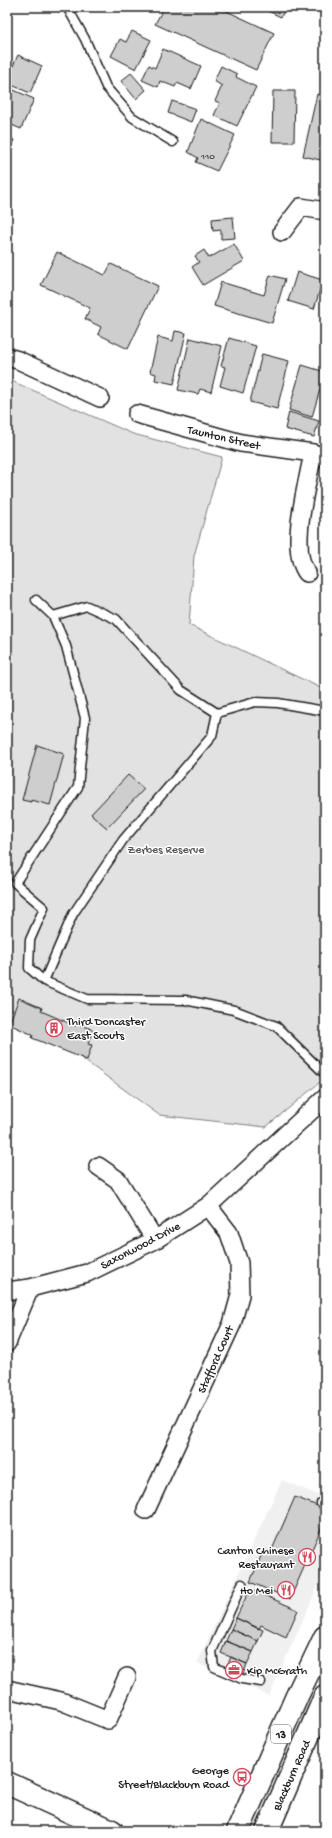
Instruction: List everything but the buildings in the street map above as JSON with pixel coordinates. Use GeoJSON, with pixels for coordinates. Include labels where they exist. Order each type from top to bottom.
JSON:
{"type":"FeatureCollection","features":[{"type":"Feature","properties":{"kind":"main road","name":"13"},"geometry":{"type":"LineString","coordinates":[[238,1831],[297,1696],[325,1637]]}},
{"type":"Feature","properties":{"kind":"main road","name":"Blackburn Road"},"geometry":{"type":"LineString","coordinates":[[267,1831],[324,1704]]}},
{"type":"Feature","properties":{"kind":"main road"},"geometry":{"type":"LineString","coordinates":[[7,1783],[112,1831]]}},
{"type":"Feature","properties":{"kind":"street"},"geometry":{"type":"LineString","coordinates":[[282,232],[301,207],[325,211]]}},
{"type":"Feature","properties":{"kind":"street"},"geometry":{"type":"LineString","coordinates":[[7,357],[18,360],[100,398]]}},
{"type":"Feature","properties":{"kind":"street","name":"Taunton Street"},"geometry":{"type":"LineString","coordinates":[[137,414],[241,444],[319,455]]}},
{"type":"Feature","properties":{"kind":"street"},"geometry":{"type":"LineString","coordinates":[[307,573],[303,568],[298,535],[319,455]]}},
{"type":"Feature","properties":{"kind":"street","name":"Saxonwood Drive"},"geometry":{"type":"LineString","coordinates":[[7,1292],[30,1288],[87,1273],[155,1240],[208,1206],[325,1098]]}},
{"type":"Feature","properties":{"kind":"street"},"geometry":{"type":"LineString","coordinates":[[98,1166],[118,1180],[155,1240]]}},
{"type":"Feature","properties":{"kind":"street","name":"Stafford Court"},"geometry":{"type":"LineString","coordinates":[[146,1510],[232,1324],[240,1295],[239,1264],[229,1233],[208,1206]]}},
{"type":"Feature","properties":{"kind":"street"},"geometry":{"type":"LineString","coordinates":[[7,1343],[30,1288]]}},
{"type":"Feature","properties":{"kind":"street"},"geometry":{"type":"LineString","coordinates":[[7,1689],[61,1701],[108,1720],[127,1677]]}},
{"type":"Feature","properties":{"kind":"street"},"geometry":{"type":"LineString","coordinates":[[297,1696],[324,1704]]}},
{"type":"Feature","properties":{"kind":"lane"},"geometry":{"type":"LineString","coordinates":[[67,7],[85,40],[106,87],[132,117],[173,142]]}},
{"type":"Feature","properties":{"kind":"lane"},"geometry":{"type":"LineString","coordinates":[[36,600],[53,616],[66,646],[85,718],[78,787],[15,883],[44,908],[30,940],[29,968],[44,981],[87,998],[185,1000],[234,1010],[276,1026],[325,1074]]}},
{"type":"Feature","properties":{"kind":"lane"},"geometry":{"type":"LineString","coordinates":[[53,616],[88,606],[116,619],[181,690],[217,713],[255,702],[278,703],[325,711]]}},
{"type":"Feature","properties":{"kind":"lane"},"geometry":{"type":"LineString","coordinates":[[44,981],[73,914],[123,840],[212,736],[217,713]]}},
{"type":"Feature","properties":{"kind":"lane"},"geometry":{"type":"LineString","coordinates":[[242,1584],[212,1651],[214,1667],[242,1679],[261,1682]]}},
{"type":"Feature","properties":{"kind":"shaded area"},"geometry":{"type":"Polygon","coordinates":[[[282,1480],[325,1498],[325,1570],[269,1696],[197,1663],[282,1480]]]}},
{"type":"Feature","properties":{"kind":"green space","name":"Zerbes Reserve"},"geometry":{"type":"Polygon","coordinates":[[[7,379],[133,434],[222,457],[194,556],[189,625],[325,690],[325,1078],[266,1127],[159,1115],[21,1014],[7,1008],[7,379]]]}},
{"type":"Feature","properties":{"kind":"place","name":"Third Doncaster East Scouts"},"geometry":{"type":"Point","coordinates":[54,1028]}},
{"type":"Feature","properties":{"kind":"place","name":"Canton Chinese Restaurant"},"geometry":{"type":"Point","coordinates":[307,1557]}},
{"type":"Feature","properties":{"kind":"place","name":"Ho Mei"},"geometry":{"type":"Point","coordinates":[286,1590]}},
{"type":"Feature","properties":{"kind":"place","name":"Kip McGrath"},"geometry":{"type":"Point","coordinates":[234,1670]}},
{"type":"Feature","properties":{"kind":"place","name":"George Street/Blackburn Road"},"geometry":{"type":"Point","coordinates":[242,1777]}}]}
